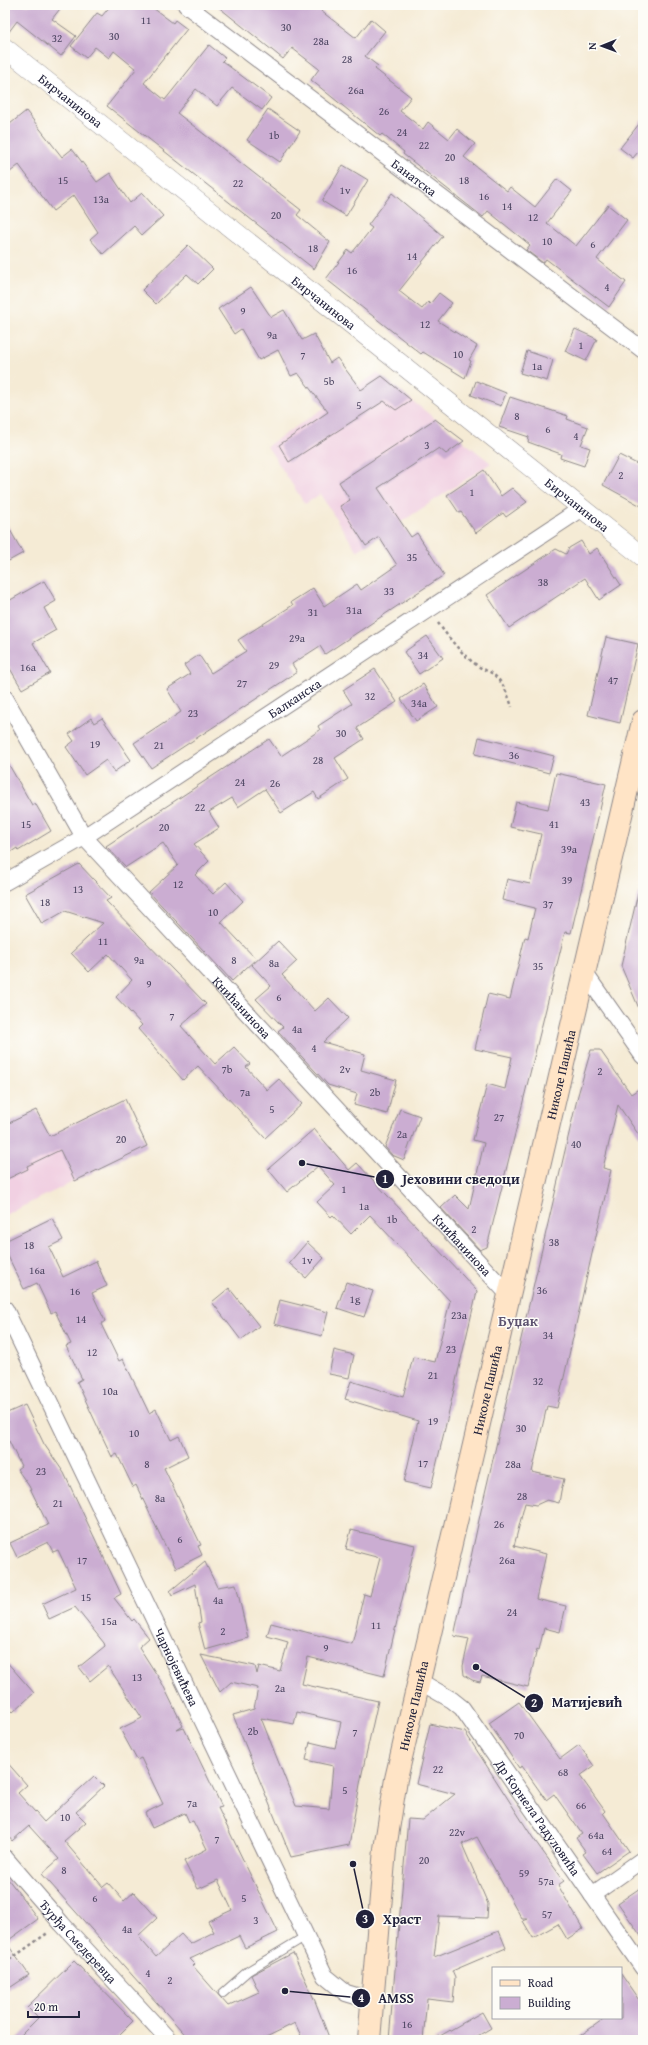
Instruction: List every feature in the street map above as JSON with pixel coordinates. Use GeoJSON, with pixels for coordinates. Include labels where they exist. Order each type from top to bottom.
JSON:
{"type":"FeatureCollection","features":[{"type":"Feature","properties":{"kind":"main road","name":"Николе Пашића"},"geometry":{"type":"LineString","coordinates":[[369,2040],[385,1849],[396,1779],[643,721]]}},
{"type":"Feature","properties":{"kind":"street","name":"Банатска"},"geometry":{"type":"LineString","coordinates":[[186,5],[643,350]]}},
{"type":"Feature","properties":{"kind":"street","name":"Бирчанинова"},"geometry":{"type":"LineString","coordinates":[[5,48],[643,557]]}},
{"type":"Feature","properties":{"kind":"street","name":"Балканска"},"geometry":{"type":"LineString","coordinates":[[5,882],[84,837],[581,509]]}},
{"type":"Feature","properties":{"kind":"street","name":"Книћанинова"},"geometry":{"type":"LineString","coordinates":[[5,698],[84,837],[509,1295]]}},
{"type":"Feature","properties":{"kind":"street"},"geometry":{"type":"LineString","coordinates":[[584,972],[643,1056]]}},
{"type":"Feature","properties":{"kind":"street","name":"Чарнојевићева"},"geometry":{"type":"LineString","coordinates":[[5,1309],[325,1976],[346,1993],[373,2001]]}},
{"type":"Feature","properties":{"kind":"street","name":"Др Корнела Радуловића"},"geometry":{"type":"LineString","coordinates":[[419,1681],[452,1700],[462,1708],[592,1895],[642,1964]]}},
{"type":"Feature","properties":{"kind":"street","name":"Ђурђа Смедеревца"},"geometry":{"type":"LineString","coordinates":[[5,1858],[62,1924],[169,2040]]}},
{"type":"Feature","properties":{"kind":"street"},"geometry":{"type":"LineString","coordinates":[[592,1895],[643,1859]]}},
{"type":"Feature","properties":{"kind":"lane"},"geometry":{"type":"LineString","coordinates":[[223,1993],[248,1971],[306,1936]]}},
{"type":"Feature","properties":{"kind":"path"},"geometry":{"type":"LineString","coordinates":[[429,609],[447,636],[478,666],[495,675],[510,697],[512,707]]}},
{"type":"Feature","properties":{"kind":"path"},"geometry":{"type":"LineString","coordinates":[[5,1962],[62,1924]]}},
{"type":"Feature","properties":{"kind":"shaded area"},"geometry":{"type":"Polygon","coordinates":[[[377,373],[491,463],[357,551],[320,494],[305,504],[267,446],[377,373]]]}},
{"type":"Feature","properties":{"kind":"shaded area"},"geometry":{"type":"Polygon","coordinates":[[[125,1099],[147,1146],[5,1215],[5,1157],[125,1099]]]}},
{"type":"Feature","properties":{"kind":"building"},"geometry":{"type":"Polygon","coordinates":[[[5,5],[63,5],[52,19],[76,36],[61,56],[17,21],[5,37],[5,5]]]}},
{"type":"Feature","properties":{"kind":"building"},"geometry":{"type":"Polygon","coordinates":[[[111,5],[149,5],[173,23],[175,20],[187,29],[144,83],[165,100],[209,45],[225,58],[222,61],[271,98],[262,110],[232,88],[217,106],[196,89],[177,113],[301,210],[297,215],[330,242],[314,269],[107,106],[136,69],[114,51],[109,58],[95,47],[86,58],[71,46],[97,13],[102,16],[111,5]]]}},
{"type":"Feature","properties":{"kind":"building"},"geometry":{"type":"Polygon","coordinates":[[[216,5],[326,5],[321,11],[356,38],[371,19],[385,31],[365,56],[378,66],[375,69],[411,97],[400,111],[423,129],[428,122],[449,139],[457,129],[475,144],[464,157],[507,191],[510,187],[535,207],[557,179],[572,191],[547,223],[576,246],[608,205],[627,220],[597,259],[626,282],[609,307],[546,259],[543,263],[526,250],[530,245],[488,211],[483,217],[403,154],[404,152],[382,134],[380,136],[311,80],[319,69],[292,48],[283,59],[216,5]]]}},
{"type":"Feature","properties":{"kind":"building"},"geometry":{"type":"Polygon","coordinates":[[[268,109],[300,131],[280,162],[247,140],[268,109]]]}},
{"type":"Feature","properties":{"kind":"building"},"geometry":{"type":"Polygon","coordinates":[[[26,111],[62,157],[72,149],[97,182],[110,173],[130,203],[142,193],[163,216],[142,235],[134,226],[103,254],[90,239],[98,232],[74,195],[53,211],[19,165],[5,176],[5,128],[26,111]]]}},
{"type":"Feature","properties":{"kind":"building"},"geometry":{"type":"Polygon","coordinates":[[[643,119],[643,146],[633,158],[620,148],[643,119]]]}},
{"type":"Feature","properties":{"kind":"building"},"geometry":{"type":"Polygon","coordinates":[[[343,165],[368,180],[346,216],[322,201],[343,165]]]}},
{"type":"Feature","properties":{"kind":"building"},"geometry":{"type":"Polygon","coordinates":[[[392,193],[443,236],[399,291],[422,309],[428,302],[430,304],[439,293],[452,303],[438,321],[477,346],[469,360],[471,361],[465,378],[423,352],[421,354],[326,279],[348,250],[352,253],[372,228],[368,225],[392,193]]]}},
{"type":"Feature","properties":{"kind":"building"},"geometry":{"type":"Polygon","coordinates":[[[188,245],[213,269],[198,284],[187,274],[156,304],[142,290],[188,245]]]}},
{"type":"Feature","properties":{"kind":"building"},"geometry":{"type":"Polygon","coordinates":[[[251,287],[271,317],[284,310],[302,340],[314,334],[330,363],[337,358],[361,390],[382,376],[411,400],[396,410],[384,401],[289,462],[279,445],[328,412],[298,373],[291,376],[278,350],[259,360],[241,329],[234,334],[218,309],[251,287]]]}},
{"type":"Feature","properties":{"kind":"building"},"geometry":{"type":"Polygon","coordinates":[[[575,329],[597,339],[586,361],[565,351],[575,329]]]}},
{"type":"Feature","properties":{"kind":"building"},"geometry":{"type":"Polygon","coordinates":[[[527,351],[553,360],[547,381],[520,373],[527,351]]]}},
{"type":"Feature","properties":{"kind":"building"},"geometry":{"type":"Polygon","coordinates":[[[476,381],[506,393],[501,406],[471,395],[476,381]]]}},
{"type":"Feature","properties":{"kind":"building"},"geometry":{"type":"Polygon","coordinates":[[[510,397],[568,416],[567,419],[588,427],[581,445],[590,448],[584,466],[560,458],[561,454],[528,442],[529,437],[499,427],[510,397]]]}},
{"type":"Feature","properties":{"kind":"building"},"geometry":{"type":"Polygon","coordinates":[[[435,419],[464,441],[446,454],[439,448],[378,488],[411,537],[417,533],[444,575],[325,654],[320,646],[292,664],[297,672],[151,768],[134,743],[181,712],[167,689],[190,674],[184,665],[199,655],[211,673],[246,651],[238,640],[293,605],[291,602],[313,588],[324,606],[357,584],[361,590],[397,565],[379,537],[366,546],[340,506],[350,500],[339,482],[435,419]]]}},
{"type":"Feature","properties":{"kind":"building"},"geometry":{"type":"Polygon","coordinates":[[[619,455],[643,467],[643,507],[603,485],[619,455]]]}},
{"type":"Feature","properties":{"kind":"building"},"geometry":{"type":"Polygon","coordinates":[[[484,470],[501,496],[512,488],[527,502],[506,517],[503,513],[476,533],[461,512],[459,513],[447,495],[484,470]]]}},
{"type":"Feature","properties":{"kind":"building"},"geometry":{"type":"Polygon","coordinates":[[[5,521],[23,553],[5,563],[5,521]]]}},
{"type":"Feature","properties":{"kind":"building"},"geometry":{"type":"Polygon","coordinates":[[[581,541],[589,554],[597,548],[621,585],[599,600],[585,578],[509,628],[487,595],[556,549],[566,554],[569,548],[581,541]]]}},
{"type":"Feature","properties":{"kind":"building"},"geometry":{"type":"Polygon","coordinates":[[[44,581],[56,601],[44,608],[56,630],[33,643],[50,673],[22,689],[5,660],[5,603],[44,581]]]}},
{"type":"Feature","properties":{"kind":"building"},"geometry":{"type":"Polygon","coordinates":[[[427,636],[443,658],[419,674],[404,652],[427,636]]]}},
{"type":"Feature","properties":{"kind":"building"},"geometry":{"type":"Polygon","coordinates":[[[606,637],[638,644],[620,723],[588,715],[606,637]]]}},
{"type":"Feature","properties":{"kind":"building"},"geometry":{"type":"Polygon","coordinates":[[[375,669],[397,702],[357,728],[364,739],[335,758],[348,779],[318,799],[314,792],[281,813],[265,789],[238,807],[232,798],[209,812],[219,828],[194,844],[209,861],[195,875],[213,894],[226,882],[243,901],[221,922],[256,959],[232,981],[149,892],[178,865],[163,843],[126,867],[106,846],[269,739],[281,756],[320,730],[318,726],[352,704],[343,690],[375,669]]]}},
{"type":"Feature","properties":{"kind":"building"},"geometry":{"type":"Polygon","coordinates":[[[423,684],[438,707],[416,721],[401,699],[423,684]]]}},
{"type":"Feature","properties":{"kind":"building"},"geometry":{"type":"Polygon","coordinates":[[[91,718],[94,723],[102,718],[131,760],[114,772],[106,760],[85,775],[66,747],[74,741],[69,734],[91,718]]]}},
{"type":"Feature","properties":{"kind":"building"},"geometry":{"type":"Polygon","coordinates":[[[479,737],[554,756],[549,773],[475,754],[479,737]]]}},
{"type":"Feature","properties":{"kind":"building"},"geometry":{"type":"Polygon","coordinates":[[[5,758],[32,805],[35,803],[51,831],[18,851],[17,848],[5,856],[5,758]]]}},
{"type":"Feature","properties":{"kind":"building"},"geometry":{"type":"Polygon","coordinates":[[[556,773],[606,784],[571,933],[565,932],[487,1247],[480,1250],[441,1208],[455,1195],[469,1209],[484,1143],[473,1140],[487,1084],[505,1089],[512,1057],[475,1049],[488,994],[510,999],[525,937],[528,938],[535,908],[502,900],[507,879],[530,884],[541,834],[510,827],[516,802],[548,809],[556,773]]]}},
{"type":"Feature","properties":{"kind":"building"},"geometry":{"type":"Polygon","coordinates":[[[79,864],[111,898],[106,901],[206,1004],[181,1026],[215,1064],[234,1047],[250,1064],[246,1067],[267,1090],[279,1079],[302,1104],[265,1138],[198,1066],[183,1080],[138,1029],[142,1025],[116,997],[132,980],[108,954],[89,972],[71,953],[103,923],[65,911],[42,924],[25,894],[79,864]]]}},
{"type":"Feature","properties":{"kind":"building"},"geometry":{"type":"Polygon","coordinates":[[[638,893],[643,893],[643,1018],[621,966],[638,893]]]}},
{"type":"Feature","properties":{"kind":"building"},"geometry":{"type":"Polygon","coordinates":[[[278,941],[297,961],[282,975],[315,1011],[329,998],[348,1018],[323,1042],[365,1054],[361,1070],[396,1080],[387,1114],[354,1105],[357,1094],[328,1085],[278,1031],[283,1027],[256,999],[271,986],[252,965],[278,941]]]}},
{"type":"Feature","properties":{"kind":"building"},"geometry":{"type":"Polygon","coordinates":[[[591,1050],[600,1050],[631,1094],[643,1086],[643,1141],[618,1105],[603,1168],[611,1170],[557,1408],[547,1406],[532,1472],[564,1479],[559,1503],[547,1500],[536,1505],[525,1503],[514,1546],[546,1554],[536,1599],[566,1606],[560,1632],[544,1628],[539,1650],[537,1649],[528,1687],[482,1676],[480,1682],[472,1680],[464,1675],[463,1666],[469,1639],[454,1636],[482,1506],[578,1095],[591,1050]]]}},
{"type":"Feature","properties":{"kind":"building"},"geometry":{"type":"Polygon","coordinates":[[[125,1099],[147,1146],[75,1181],[60,1150],[27,1166],[28,1169],[5,1180],[5,1125],[36,1110],[50,1136],[125,1099]]]}},
{"type":"Feature","properties":{"kind":"building"},"geometry":{"type":"Polygon","coordinates":[[[400,1109],[420,1116],[404,1160],[392,1155],[385,1147],[400,1109]]]}},
{"type":"Feature","properties":{"kind":"building"},"geometry":{"type":"Polygon","coordinates":[[[314,1129],[349,1170],[357,1163],[477,1291],[431,1488],[404,1482],[418,1421],[345,1399],[351,1381],[403,1397],[413,1357],[435,1362],[450,1301],[370,1215],[351,1234],[333,1215],[331,1217],[317,1202],[335,1185],[318,1166],[287,1192],[268,1169],[314,1129]]]}},
{"type":"Feature","properties":{"kind":"building"},"geometry":{"type":"Polygon","coordinates":[[[52,1218],[63,1240],[49,1247],[63,1277],[96,1261],[107,1286],[92,1293],[105,1321],[101,1324],[119,1361],[123,1359],[149,1413],[156,1409],[171,1440],[179,1436],[188,1456],[164,1468],[201,1545],[198,1546],[202,1555],[176,1568],[136,1485],[133,1487],[117,1454],[112,1457],[102,1436],[77,1382],[82,1379],[66,1346],[71,1344],[55,1311],[51,1313],[37,1283],[24,1289],[5,1250],[5,1241],[52,1218]]]}},
{"type":"Feature","properties":{"kind":"building"},"geometry":{"type":"Polygon","coordinates":[[[307,1242],[324,1258],[306,1278],[289,1263],[307,1242]]]}},
{"type":"Feature","properties":{"kind":"building"},"geometry":{"type":"Polygon","coordinates":[[[346,1282],[373,1291],[364,1317],[337,1308],[346,1282]]]}},
{"type":"Feature","properties":{"kind":"building"},"geometry":{"type":"Polygon","coordinates":[[[229,1288],[259,1326],[241,1340],[212,1302],[229,1288]]]}},
{"type":"Feature","properties":{"kind":"building"},"geometry":{"type":"Polygon","coordinates":[[[280,1300],[328,1312],[322,1336],[274,1324],[280,1300]]]}},
{"type":"Feature","properties":{"kind":"building"},"geometry":{"type":"Polygon","coordinates":[[[334,1350],[354,1355],[349,1378],[329,1374],[334,1350]]]}},
{"type":"Feature","properties":{"kind":"building"},"geometry":{"type":"Polygon","coordinates":[[[25,1405],[44,1444],[64,1473],[121,1594],[114,1598],[132,1621],[134,1619],[149,1638],[139,1647],[162,1683],[183,1726],[177,1730],[184,1728],[222,1807],[218,1808],[278,1932],[245,1948],[239,1936],[190,1959],[195,1964],[193,1966],[228,2006],[259,1992],[251,1975],[293,1953],[315,2001],[330,2040],[303,2040],[295,2023],[260,2040],[190,2040],[42,1874],[59,1859],[29,1826],[12,1841],[5,1832],[5,1760],[27,1785],[18,1793],[44,1822],[94,1776],[104,1786],[76,1812],[86,1822],[64,1841],[103,1887],[108,1883],[124,1901],[134,1892],[157,1918],[138,1936],[156,1957],[181,1934],[190,1944],[214,1932],[208,1921],[232,1910],[218,1880],[198,1889],[184,1861],[207,1849],[193,1821],[189,1822],[185,1813],[152,1828],[145,1813],[163,1804],[141,1758],[137,1760],[120,1729],[142,1718],[108,1666],[90,1681],[79,1667],[105,1646],[104,1643],[75,1607],[49,1619],[42,1604],[76,1588],[58,1550],[53,1552],[48,1542],[17,1557],[10,1543],[48,1525],[29,1486],[17,1469],[21,1466],[9,1441],[5,1443],[5,1414],[25,1405]]]}},
{"type":"Feature","properties":{"kind":"building"},"geometry":{"type":"Polygon","coordinates":[[[351,1530],[415,1545],[384,1676],[308,1657],[302,1684],[378,1701],[362,1773],[349,1845],[291,1857],[233,1715],[254,1709],[258,1688],[231,1682],[220,1692],[201,1655],[255,1666],[257,1674],[259,1666],[280,1671],[288,1642],[267,1636],[271,1623],[352,1644],[364,1594],[370,1596],[380,1558],[346,1549],[351,1530]],[[297,1712],[294,1724],[261,1718],[296,1806],[329,1809],[333,1766],[306,1760],[310,1742],[335,1748],[341,1722],[297,1712]]]}},
{"type":"Feature","properties":{"kind":"building"},"geometry":{"type":"Polygon","coordinates":[[[205,1562],[217,1587],[236,1584],[248,1638],[205,1650],[198,1623],[201,1622],[195,1584],[172,1595],[170,1591],[205,1562]]]}},
{"type":"Feature","properties":{"kind":"building"},"geometry":{"type":"Polygon","coordinates":[[[5,1660],[34,1693],[13,1712],[5,1704],[5,1660]]]}},
{"type":"Feature","properties":{"kind":"building"},"geometry":{"type":"Polygon","coordinates":[[[519,1702],[560,1759],[579,1745],[594,1766],[580,1776],[605,1811],[603,1813],[629,1851],[597,1873],[583,1854],[586,1852],[576,1838],[582,1834],[554,1794],[546,1800],[522,1766],[519,1768],[489,1723],[519,1702]]]}},
{"type":"Feature","properties":{"kind":"building"},"geometry":{"type":"Polygon","coordinates":[[[430,1724],[465,1732],[533,1838],[564,1881],[558,1885],[583,1929],[567,1939],[558,1924],[533,1938],[523,1921],[528,1919],[522,1919],[477,1837],[462,1844],[488,1904],[487,1918],[439,1916],[434,1957],[499,1931],[506,1948],[452,1971],[455,1978],[453,2002],[427,1999],[423,2040],[389,2040],[408,1819],[423,1820],[455,1794],[416,1784],[430,1724]]]}},
{"type":"Feature","properties":{"kind":"building"},"geometry":{"type":"Polygon","coordinates":[[[5,1875],[38,1919],[6,1942],[29,1975],[5,1991],[5,1875]]]}},
{"type":"Feature","properties":{"kind":"building"},"geometry":{"type":"Polygon","coordinates":[[[643,1886],[643,1939],[618,1903],[643,1886]]]}},
{"type":"Feature","properties":{"kind":"building"},"geometry":{"type":"Polygon","coordinates":[[[74,1961],[133,2021],[114,2040],[16,2040],[38,2018],[27,2007],[74,1961]]]}},
{"type":"Feature","properties":{"kind":"building"},"geometry":{"type":"Polygon","coordinates":[[[622,1975],[643,2006],[643,2040],[574,2040],[604,2019],[622,2019],[622,1975]]]}},
{"type":"Feature","properties":{"kind":"building"},"geometry":{"type":"Polygon","coordinates":[[[482,2012],[491,2028],[471,2040],[433,2040],[482,2012]]]}},
{"type":"Feature","properties":{"kind":"place","name":"Јеховини сведоци"},"geometry":{"type":"Point","coordinates":[302,1163]}},
{"type":"Feature","properties":{"kind":"place","name":"Матијевић"},"geometry":{"type":"Point","coordinates":[476,1667]}},
{"type":"Feature","properties":{"kind":"place","name":"Храст"},"geometry":{"type":"Point","coordinates":[353,1864]}},
{"type":"Feature","properties":{"kind":"place","name":"AMSS"},"geometry":{"type":"Point","coordinates":[285,1991]}},
{"type":"Feature","properties":{"kind":"district","name":"Буџак"},"geometry":{"type":"Point","coordinates":[518,1321]}}]}
